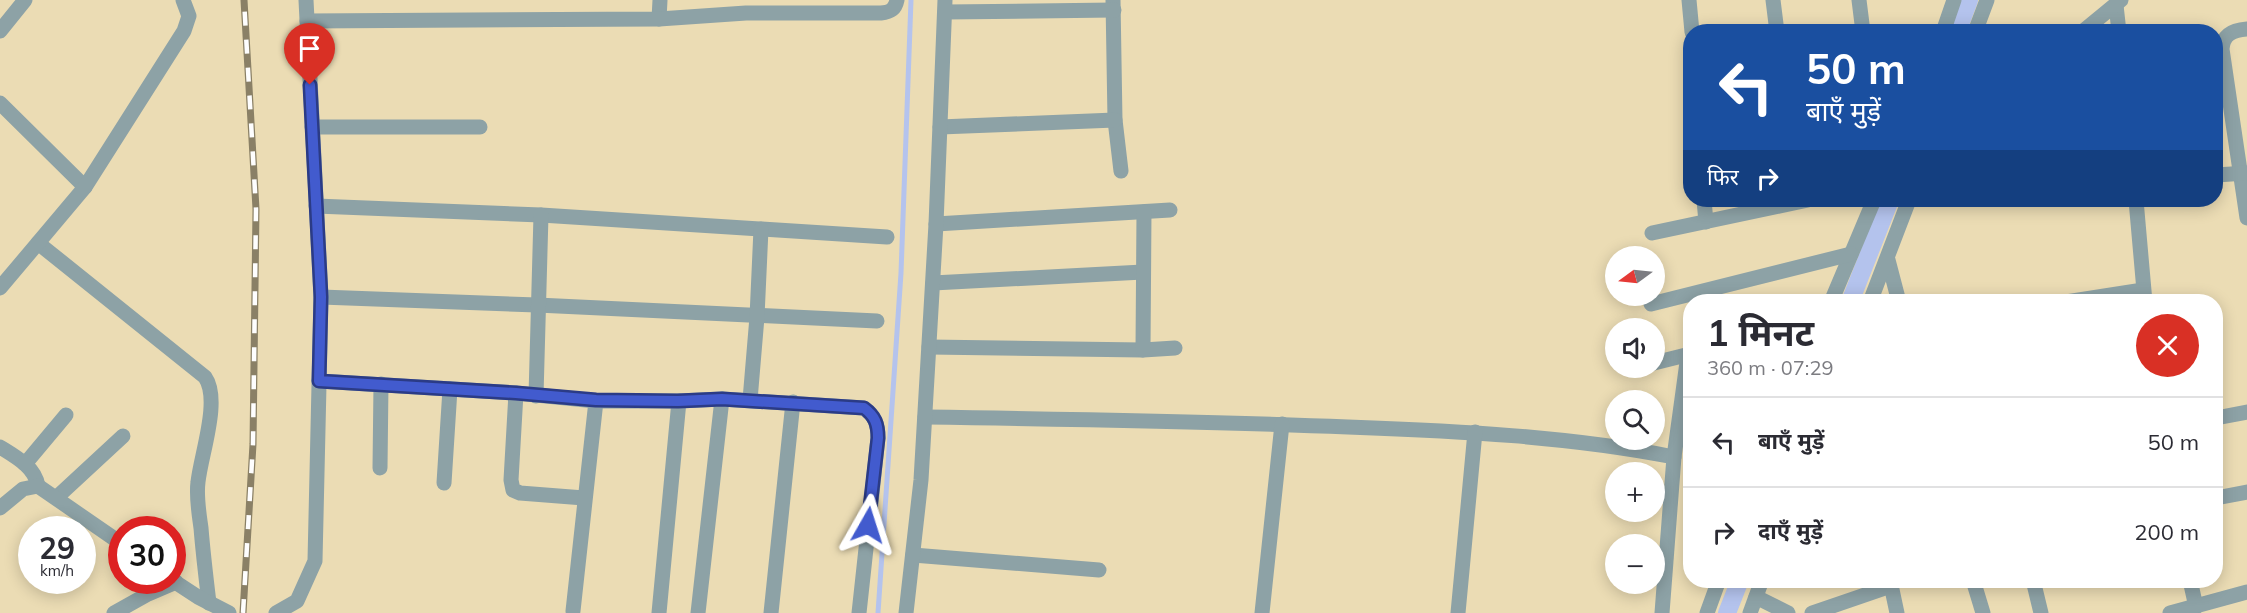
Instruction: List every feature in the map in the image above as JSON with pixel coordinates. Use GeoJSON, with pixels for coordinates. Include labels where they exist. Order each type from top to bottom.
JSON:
{"type":"FeatureCollection","features":[{"type":"Feature","properties":{"kind":"street"},"geometry":{"type":"LineString","coordinates":[[0,31],[25,0]]}},
{"type":"Feature","properties":{"kind":"street"},"geometry":{"type":"LineString","coordinates":[[0,288],[85,187],[184,31],[189,16],[183,0]]}},
{"type":"Feature","properties":{"kind":"street"},"geometry":{"type":"LineString","coordinates":[[276,613],[297,601],[315,561],[321,297],[306,0]]}},
{"type":"Feature","properties":{"kind":"street"},"geometry":{"type":"LineString","coordinates":[[659,19],[660,0]]}},
{"type":"Feature","properties":{"kind":"street"},"geometry":{"type":"LineString","coordinates":[[307,21],[659,19],[746,7],[887,13],[896,6],[897,0]]}},
{"type":"Feature","properties":{"kind":"street"},"geometry":{"type":"LineString","coordinates":[[1689,0],[1691,24]]}},
{"type":"Feature","properties":{"kind":"street"},"geometry":{"type":"LineString","coordinates":[[1773,0],[1776,24]]}},
{"type":"Feature","properties":{"kind":"street"},"geometry":{"type":"LineString","coordinates":[[1859,0],[1862,24]]}},
{"type":"Feature","properties":{"kind":"street"},"geometry":{"type":"LineString","coordinates":[[1945,24],[1948,8],[1954,0]]}},
{"type":"Feature","properties":{"kind":"street"},"geometry":{"type":"LineString","coordinates":[[1978,24],[1987,0]]}},
{"type":"Feature","properties":{"kind":"street"},"geometry":{"type":"LineString","coordinates":[[2092,24],[2118,2]]}},
{"type":"Feature","properties":{"kind":"street"},"geometry":{"type":"LineString","coordinates":[[2118,2],[2119,24]]}},
{"type":"Feature","properties":{"kind":"street"},"geometry":{"type":"LineString","coordinates":[[906,613],[921,480],[936,224],[945,6],[1114,5],[1115,120],[1121,171]]}},
{"type":"Feature","properties":{"kind":"street"},"geometry":{"type":"LineString","coordinates":[[2223,41],[2228,34],[2247,29]]}},
{"type":"Feature","properties":{"kind":"street"},"geometry":{"type":"LineString","coordinates":[[2223,55],[2243,173],[2247,218]]}},
{"type":"Feature","properties":{"kind":"street"},"geometry":{"type":"LineString","coordinates":[[0,103],[85,187]]}},
{"type":"Feature","properties":{"kind":"street"},"geometry":{"type":"LineString","coordinates":[[940,127],[1115,120]]}},
{"type":"Feature","properties":{"kind":"street"},"geometry":{"type":"LineString","coordinates":[[312,127],[480,127]]}},
{"type":"Feature","properties":{"kind":"street"},"geometry":{"type":"LineString","coordinates":[[2223,175],[2243,173]]}},
{"type":"Feature","properties":{"kind":"street"},"geometry":{"type":"LineString","coordinates":[[316,206],[541,215],[887,237]]}},
{"type":"Feature","properties":{"kind":"street"},"geometry":{"type":"LineString","coordinates":[[1705,207],[1706,222]]}},
{"type":"Feature","properties":{"kind":"street"},"geometry":{"type":"LineString","coordinates":[[1652,232],[1776,207]]}},
{"type":"Feature","properties":{"kind":"street"},"geometry":{"type":"LineString","coordinates":[[1834,294],[1871,207]]}},
{"type":"Feature","properties":{"kind":"street"},"geometry":{"type":"LineString","coordinates":[[1873,294],[1907,207]]}},
{"type":"Feature","properties":{"kind":"street"},"geometry":{"type":"LineString","coordinates":[[2137,207],[2144,294]]}},
{"type":"Feature","properties":{"kind":"street"},"geometry":{"type":"LineString","coordinates":[[936,224],[1170,210]]}},
{"type":"Feature","properties":{"kind":"street"},"geometry":{"type":"LineString","coordinates":[[1143,213],[1143,350]]}},
{"type":"Feature","properties":{"kind":"street"},"geometry":{"type":"LineString","coordinates":[[537,396],[537,305],[541,215]]}},
{"type":"Feature","properties":{"kind":"street"},"geometry":{"type":"LineString","coordinates":[[750,400],[761,229]]}},
{"type":"Feature","properties":{"kind":"street"},"geometry":{"type":"LineString","coordinates":[[38,243],[205,377],[209,383],[212,395],[211,407],[197,495],[209,603]]}},
{"type":"Feature","properties":{"kind":"street"},"geometry":{"type":"LineString","coordinates":[[1692,294],[1851,254]]}},
{"type":"Feature","properties":{"kind":"street"},"geometry":{"type":"LineString","coordinates":[[1888,260],[1897,294]]}},
{"type":"Feature","properties":{"kind":"street"},"geometry":{"type":"LineString","coordinates":[[933,283],[1143,272]]}},
{"type":"Feature","properties":{"kind":"street"},"geometry":{"type":"LineString","coordinates":[[1665,301],[1683,296]]}},
{"type":"Feature","properties":{"kind":"street"},"geometry":{"type":"LineString","coordinates":[[321,297],[877,321]]}},
{"type":"Feature","properties":{"kind":"street"},"geometry":{"type":"LineString","coordinates":[[929,346],[1143,350],[1175,348]]}},
{"type":"Feature","properties":{"kind":"street"},"geometry":{"type":"LineString","coordinates":[[1665,360],[1683,356]]}},
{"type":"Feature","properties":{"kind":"street"},"geometry":{"type":"LineString","coordinates":[[319,381],[596,400],[722,399],[864,408],[873,414],[878,427],[859,613]]}},
{"type":"Feature","properties":{"kind":"street"},"geometry":{"type":"LineString","coordinates":[[380,468],[381,384]]}},
{"type":"Feature","properties":{"kind":"street"},"geometry":{"type":"LineString","coordinates":[[444,483],[450,389]]}},
{"type":"Feature","properties":{"kind":"street"},"geometry":{"type":"LineString","coordinates":[[516,393],[511,480],[513,489],[520,493],[584,498]]}},
{"type":"Feature","properties":{"kind":"street"},"geometry":{"type":"LineString","coordinates":[[1662,613],[1674,457],[1683,395]]}},
{"type":"Feature","properties":{"kind":"street"},"geometry":{"type":"LineString","coordinates":[[698,613],[722,399]]}},
{"type":"Feature","properties":{"kind":"street"},"geometry":{"type":"LineString","coordinates":[[573,611],[596,400]]}},
{"type":"Feature","properties":{"kind":"street"},"geometry":{"type":"LineString","coordinates":[[659,613],[678,401]]}},
{"type":"Feature","properties":{"kind":"street"},"geometry":{"type":"LineString","coordinates":[[771,613],[793,402]]}},
{"type":"Feature","properties":{"kind":"street"},"geometry":{"type":"LineString","coordinates":[[2223,417],[2247,412]]}},
{"type":"Feature","properties":{"kind":"street"},"geometry":{"type":"LineString","coordinates":[[25,464],[66,415]]}},
{"type":"Feature","properties":{"kind":"street"},"geometry":{"type":"LineString","coordinates":[[925,417],[1186,420],[1475,432],[1628,448],[1674,457]]}},
{"type":"Feature","properties":{"kind":"street"},"geometry":{"type":"LineString","coordinates":[[1262,613],[1282,424]]}},
{"type":"Feature","properties":{"kind":"street"},"geometry":{"type":"LineString","coordinates":[[1458,613],[1475,432]]}},
{"type":"Feature","properties":{"kind":"street"},"geometry":{"type":"LineString","coordinates":[[56,498],[123,436]]}},
{"type":"Feature","properties":{"kind":"street"},"geometry":{"type":"LineString","coordinates":[[0,447],[32,470],[38,486],[108,534]]}},
{"type":"Feature","properties":{"kind":"street"},"geometry":{"type":"LineString","coordinates":[[0,508],[23,489],[38,486]]}},
{"type":"Feature","properties":{"kind":"street"},"geometry":{"type":"LineString","coordinates":[[2223,497],[2247,492]]}},
{"type":"Feature","properties":{"kind":"street"},"geometry":{"type":"LineString","coordinates":[[913,555],[1099,570]]}},
{"type":"Feature","properties":{"kind":"street"},"geometry":{"type":"LineString","coordinates":[[1707,613],[1716,588]]}},
{"type":"Feature","properties":{"kind":"street"},"geometry":{"type":"LineString","coordinates":[[1750,613],[1759,588]]}},
{"type":"Feature","properties":{"kind":"street"},"geometry":{"type":"LineString","coordinates":[[1812,613],[1878,588]]}},
{"type":"Feature","properties":{"kind":"street"},"geometry":{"type":"LineString","coordinates":[[1892,588],[1897,613]]}},
{"type":"Feature","properties":{"kind":"street"},"geometry":{"type":"LineString","coordinates":[[1975,588],[1983,613]]}},
{"type":"Feature","properties":{"kind":"street"},"geometry":{"type":"LineString","coordinates":[[2035,588],[2041,613]]}},
{"type":"Feature","properties":{"kind":"street"},"geometry":{"type":"LineString","coordinates":[[2192,588],[2196,607]]}},
{"type":"Feature","properties":{"kind":"street"},"geometry":{"type":"LineString","coordinates":[[186,589],[229,613]]}},
{"type":"Feature","properties":{"kind":"street"},"geometry":{"type":"LineString","coordinates":[[2170,613],[2247,592]]}},
{"type":"Feature","properties":{"kind":"street"},"geometry":{"type":"LineString","coordinates":[[114,613],[150,594]]}},
{"type":"Feature","properties":{"kind":"street"},"geometry":{"type":"LineString","coordinates":[[1756,597],[1788,613]]}},
{"type":"Feature","properties":{"kind":"waterway"},"geometry":{"type":"LineString","coordinates":[[878,613],[901,273],[911,0]]}},
{"type":"Feature","properties":{"kind":"waterway"},"geometry":{"type":"LineString","coordinates":[[1960,24],[1969,0]]}},
{"type":"Feature","properties":{"kind":"waterway"},"geometry":{"type":"LineString","coordinates":[[1853,294],[1887,207]]}},
{"type":"Feature","properties":{"kind":"waterway"},"geometry":{"type":"LineString","coordinates":[[1727,613],[1737,588]]}},
{"type":"Feature","properties":{"kind":"railway"},"geometry":{"type":"LineString","coordinates":[[243,613],[253,444],[256,209],[244,0]]}},
{"type":"Feature","properties":{"kind":"route"},"geometry":{"type":"LineString","coordinates":[[310,85],[321,297],[319,381],[596,400],[722,399],[864,408],[873,414],[878,427],[868,525]]}}]}
